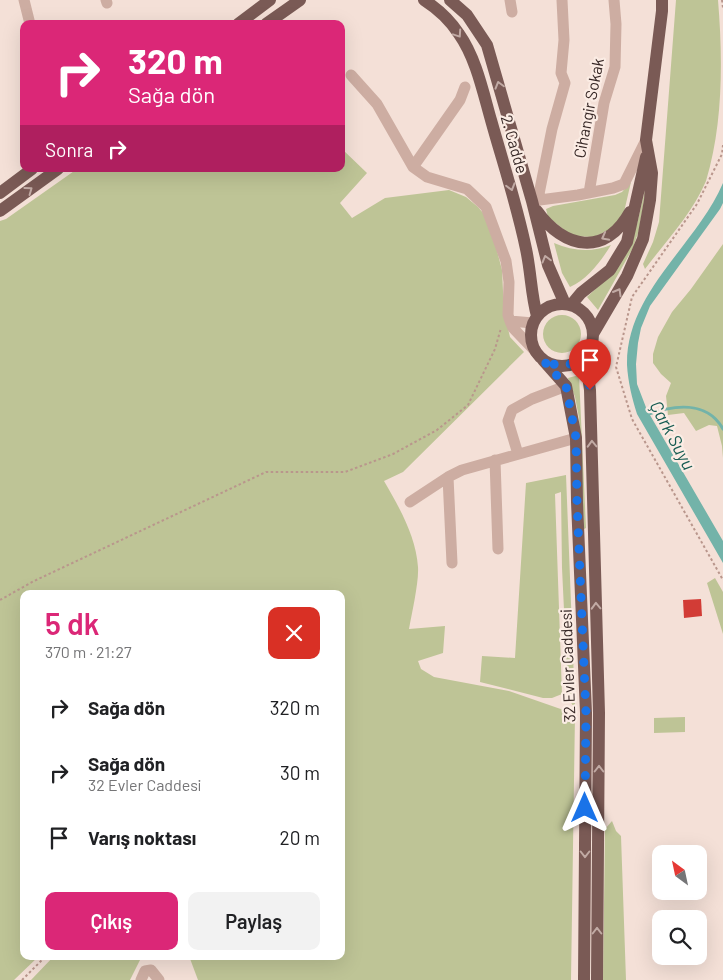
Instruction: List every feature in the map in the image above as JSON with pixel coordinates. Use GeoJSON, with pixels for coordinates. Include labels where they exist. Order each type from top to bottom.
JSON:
{"type":"FeatureCollection","features":[{"type":"Feature","properties":{"kind":"main road"},"geometry":{"type":"LineString","coordinates":[[243,20],[270,0]]}},
{"type":"Feature","properties":{"kind":"main road"},"geometry":{"type":"LineString","coordinates":[[272,20],[300,0]]}},
{"type":"Feature","properties":{"kind":"main road","name":"2. Cadde"},"geometry":{"type":"LineString","coordinates":[[424,0],[440,11],[460,35],[476,70],[513,194],[526,248],[532,280],[535,320]]}},
{"type":"Feature","properties":{"kind":"main road","name":"2. Cadde"},"geometry":{"type":"LineString","coordinates":[[450,0],[467,15],[487,45],[534,202],[548,265],[568,304]]}},
{"type":"Feature","properties":{"kind":"main road"},"geometry":{"type":"LineString","coordinates":[[568,304],[610,270],[627,242],[647,146],[662,0]]}},
{"type":"Feature","properties":{"kind":"main road"},"geometry":{"type":"LineString","coordinates":[[540,356],[552,364],[570,365],[586,355],[590,349],[593,334],[627,276],[643,239],[650,200],[652,173],[647,146]]}},
{"type":"Feature","properties":{"kind":"main road"},"geometry":{"type":"LineString","coordinates":[[0,193],[28,172]]}},
{"type":"Feature","properties":{"kind":"main road"},"geometry":{"type":"LineString","coordinates":[[0,211],[54,172]]}},
{"type":"Feature","properties":{"kind":"main road"},"geometry":{"type":"LineString","coordinates":[[534,202],[545,222],[560,236],[585,243],[600,241],[617,231],[636,201]]}},
{"type":"Feature","properties":{"kind":"main road"},"geometry":{"type":"LineString","coordinates":[[566,386],[540,356],[532,343],[531,333],[535,320],[554,304],[568,304],[580,309],[587,316],[593,334]]}},
{"type":"Feature","properties":{"kind":"main road","name":"32 Evler Caddesi"},"geometry":{"type":"LineString","coordinates":[[586,355],[591,400],[599,713],[597,980]]}},
{"type":"Feature","properties":{"kind":"main road","name":"32 Evler Caddesi"},"geometry":{"type":"LineString","coordinates":[[566,386],[576,438],[586,713],[584,980]]}},
{"type":"Feature","properties":{"kind":"street"},"geometry":{"type":"LineString","coordinates":[[24,0],[29,20]]}},
{"type":"Feature","properties":{"kind":"street"},"geometry":{"type":"LineString","coordinates":[[562,0],[564,40],[561,73],[565,83],[534,202],[613,188],[624,184],[647,146]]}},
{"type":"Feature","properties":{"kind":"street","name":"Cihangir Sokak"},"geometry":{"type":"LineString","coordinates":[[589,192],[604,103],[615,66],[616,24],[614,0]]}},
{"type":"Feature","properties":{"kind":"street"},"geometry":{"type":"LineString","coordinates":[[351,75],[377,104],[413,167],[427,177],[467,189],[486,207],[506,261],[509,282],[509,318],[514,328],[540,356]]}},
{"type":"Feature","properties":{"kind":"street"},"geometry":{"type":"LineString","coordinates":[[413,167],[460,100],[465,87]]}},
{"type":"Feature","properties":{"kind":"street"},"geometry":{"type":"LineString","coordinates":[[509,318],[535,320]]}},
{"type":"Feature","properties":{"kind":"street"},"geometry":{"type":"LineString","coordinates":[[518,454],[508,421],[512,410],[532,399],[566,386]]}},
{"type":"Feature","properties":{"kind":"street"},"geometry":{"type":"LineString","coordinates":[[410,502],[462,470],[576,438]]}},
{"type":"Feature","properties":{"kind":"street"},"geometry":{"type":"LineString","coordinates":[[495,460],[498,550]]}},
{"type":"Feature","properties":{"kind":"street"},"geometry":{"type":"LineString","coordinates":[[448,477],[452,563]]}},
{"type":"Feature","properties":{"kind":"street"},"geometry":{"type":"LineString","coordinates":[[141,980],[145,971],[151,970],[159,980]]}},
{"type":"Feature","properties":{"kind":"path"},"geometry":{"type":"LineString","coordinates":[[722,0],[723,8]]}},
{"type":"Feature","properties":{"kind":"path"},"geometry":{"type":"LineString","coordinates":[[723,145],[722,154],[697,204],[632,297],[616,367],[632,419],[723,580]]}},
{"type":"Feature","properties":{"kind":"path"},"geometry":{"type":"LineString","coordinates":[[0,600],[34,581],[266,472],[345,472],[392,454],[437,430],[468,405],[495,350],[499,332],[509,318]]}},
{"type":"Feature","properties":{"kind":"path"},"geometry":{"type":"LineString","coordinates":[[22,980],[42,960]]}},
{"type":"Feature","properties":{"kind":"green space"},"geometry":{"type":"Polygon","coordinates":[[[676,0],[718,0],[721,46],[719,115],[712,160],[706,181],[694,205],[645,269],[643,264],[653,242],[659,222],[676,0]]]}},
{"type":"Feature","properties":{"kind":"green space"},"geometry":{"type":"Polygon","coordinates":[[[345,152],[367,173],[340,203],[352,218],[385,198],[449,190],[466,197],[489,220],[502,270],[504,312],[510,337],[524,352],[403,472],[384,481],[406,522],[417,555],[417,581],[409,629],[445,626],[443,653],[418,661],[421,669],[434,677],[509,691],[575,714],[571,980],[198,980],[190,960],[345,960],[345,590],[20,590],[20,960],[35,960],[14,980],[0,980],[0,221],[6,219],[73,172],[345,172],[345,152]]]}},
{"type":"Feature","properties":{"kind":"green space"},"geometry":{"type":"Polygon","coordinates":[[[631,182],[624,212],[613,228],[594,237],[572,236],[548,217],[546,209],[553,206],[615,195],[622,192],[631,182]]]}},
{"type":"Feature","properties":{"kind":"green space"},"geometry":{"type":"Polygon","coordinates":[[[646,189],[639,230],[633,248],[598,310],[587,297],[604,281],[637,224],[646,189]]]}},
{"type":"Feature","properties":{"kind":"green space"},"geometry":{"type":"Polygon","coordinates":[[[554,243],[582,250],[604,248],[611,245],[588,274],[577,284],[570,287],[562,273],[554,243]]]}},
{"type":"Feature","properties":{"kind":"green space"},"geometry":{"type":"Polygon","coordinates":[[[723,244],[723,458],[717,426],[709,425],[696,431],[684,413],[668,415],[666,396],[671,383],[653,363],[653,354],[658,337],[672,312],[723,244]]]}},
{"type":"Feature","properties":{"kind":"green space"},"geometry":{"type":"Polygon","coordinates":[[[562,315],[576,320],[581,334],[576,348],[562,353],[548,348],[543,334],[548,320],[562,315]]]}},
{"type":"Feature","properties":{"kind":"green space"},"geometry":{"type":"Polygon","coordinates":[[[579,375],[586,528],[584,529],[579,418],[575,397],[568,378],[579,375]]]}},
{"type":"Feature","properties":{"kind":"green space"},"geometry":{"type":"Polygon","coordinates":[[[566,475],[574,707],[569,700],[568,694],[562,568],[561,492],[555,494],[562,694],[552,698],[543,698],[480,682],[482,656],[515,658],[526,483],[566,475]]]}},
{"type":"Feature","properties":{"kind":"green space"},"geometry":{"type":"Polygon","coordinates":[[[715,578],[723,592],[723,634],[707,583],[715,578]]]}},
{"type":"Feature","properties":{"kind":"green space"},"geometry":{"type":"Polygon","coordinates":[[[685,717],[685,732],[654,733],[654,718],[685,717]]]}},
{"type":"Feature","properties":{"kind":"green space"},"geometry":{"type":"Polygon","coordinates":[[[612,821],[616,831],[621,836],[626,980],[603,980],[605,829],[612,821]]]}},
{"type":"Feature","properties":{"kind":"green space"},"geometry":{"type":"Polygon","coordinates":[[[50,960],[140,960],[130,980],[31,980],[50,960]]]}},
{"type":"Feature","properties":{"kind":"water"},"geometry":{"type":"Polygon","coordinates":[[[723,183],[723,203],[720,209],[650,306],[641,328],[636,364],[637,384],[647,410],[723,541],[723,563],[637,414],[630,390],[627,365],[630,339],[638,315],[650,292],[711,206],[723,183]]]}},
{"type":"Feature","properties":{"kind":"building"},"geometry":{"type":"Polygon","coordinates":[[[701,599],[702,616],[684,618],[683,600],[701,599]]]}},
{"type":"Feature","properties":{"kind":"waterway","name":"Çark Suyu"},"geometry":{"type":"LineString","coordinates":[[646,415],[667,409],[689,407],[708,413],[723,429]]}},
{"type":"Feature","properties":{"kind":"route"},"geometry":{"type":"LineString","coordinates":[[585,808],[586,713],[576,438],[566,386],[543,360],[561,366],[570,365],[586,355],[590,390]]}}]}
